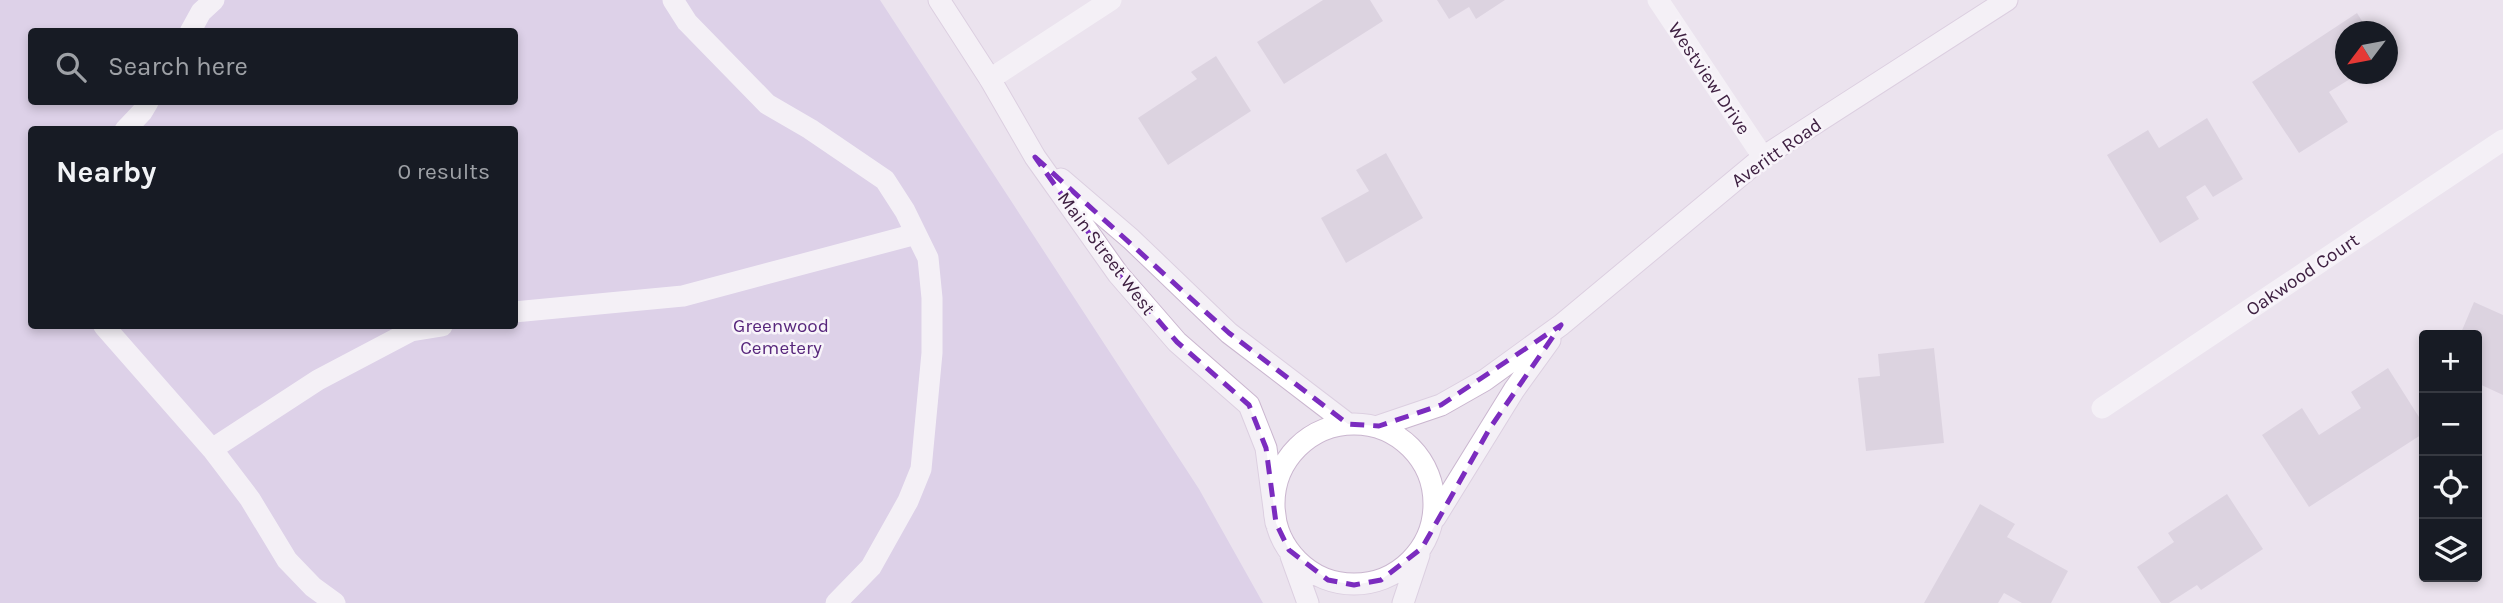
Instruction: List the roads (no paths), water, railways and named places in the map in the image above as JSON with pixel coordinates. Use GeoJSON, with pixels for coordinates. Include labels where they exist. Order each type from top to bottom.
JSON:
{"type":"FeatureCollection","features":[{"type":"Feature","properties":{"kind":"street"},"geometry":{"type":"LineString","coordinates":[[192,28],[201,12],[215,0]]}},
{"type":"Feature","properties":{"kind":"street"},"geometry":{"type":"LineString","coordinates":[[673,0],[687,22],[767,104],[821,136],[885,180],[905,211],[928,258],[932,298],[932,353],[920,469],[908,501],[871,567],[836,603]]}},
{"type":"Feature","properties":{"kind":"street","name":"Main Street West"},"geometry":{"type":"LineString","coordinates":[[939,0],[990,79],[1035,157],[1118,274],[1177,342],[1249,405],[1266,448],[1276,523]]}},
{"type":"Feature","properties":{"kind":"street"},"geometry":{"type":"LineString","coordinates":[[990,79],[1111,0]]}},
{"type":"Feature","properties":{"kind":"street","name":"Westview Drive"},"geometry":{"type":"LineString","coordinates":[[1658,0],[1763,157]]}},
{"type":"Feature","properties":{"kind":"street","name":"Averitt Road"},"geometry":{"type":"LineString","coordinates":[[1379,426],[1441,405],[1485,380],[1561,325],[1763,157],[2007,0]]}},
{"type":"Feature","properties":{"kind":"street"},"geometry":{"type":"LineString","coordinates":[[129,126],[146,105]]}},
{"type":"Feature","properties":{"kind":"street","name":"Oakwood Court"},"geometry":{"type":"LineString","coordinates":[[2102,408],[2503,140]]}},
{"type":"Feature","properties":{"kind":"street","name":"Main Street West"},"geometry":{"type":"LineString","coordinates":[[1035,157],[1131,239],[1229,333],[1348,424]]}},
{"type":"Feature","properties":{"kind":"street"},"geometry":{"type":"LineString","coordinates":[[518,313],[684,296],[916,234]]}},
{"type":"Feature","properties":{"kind":"street","name":"Averitt Road"},"geometry":{"type":"LineString","coordinates":[[1432,523],[1514,390],[1561,325]]}},
{"type":"Feature","properties":{"kind":"street"},"geometry":{"type":"LineString","coordinates":[[107,329],[212,449],[250,499],[288,560],[313,587],[335,603]]}},
{"type":"Feature","properties":{"kind":"street"},"geometry":{"type":"LineString","coordinates":[[212,449],[318,380],[411,331],[423,329]]}},
{"type":"Feature","properties":{"kind":"street"},"geometry":{"type":"LineString","coordinates":[[1308,603],[1276,523],[1274,497],[1281,471],[1294,450],[1315,434],[1348,424],[1379,426],[1412,449],[1427,471],[1434,496],[1432,523],[1403,603]]}},
{"type":"Feature","properties":{"kind":"street"},"geometry":{"type":"LineString","coordinates":[[1289,551],[1305,567],[1328,580],[1354,584],[1381,580],[1404,567],[1422,548]]}},
{"type":"Feature","properties":{"kind":"park label","name":"Greenwood Cemetery"},"geometry":{"type":"Point","coordinates":[781,336]}}]}
